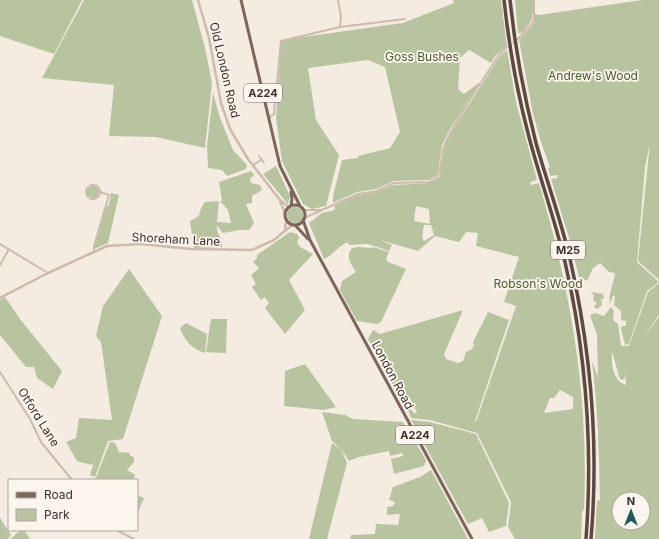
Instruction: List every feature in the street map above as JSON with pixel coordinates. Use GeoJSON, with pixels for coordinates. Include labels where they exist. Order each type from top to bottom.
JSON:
{"type":"FeatureCollection","features":[{"type":"Feature","properties":{"kind":"highway","name":"M25"},"geometry":{"type":"LineString","coordinates":[[504,0],[520,98],[563,254],[579,338],[588,429],[586,539]]}},
{"type":"Feature","properties":{"kind":"highway","name":"M25"},"geometry":{"type":"LineString","coordinates":[[510,0],[517,54],[525,98],[570,258],[585,336],[594,434],[594,480],[591,539]]}},
{"type":"Feature","properties":{"kind":"main road","name":"A224"},"geometry":{"type":"LineString","coordinates":[[241,0],[280,166],[300,206]]}},
{"type":"Feature","properties":{"kind":"main road","name":"A224"},"geometry":{"type":"LineString","coordinates":[[290,206],[292,198],[291,190]]}},
{"type":"Feature","properties":{"kind":"main road"},"geometry":{"type":"LineString","coordinates":[[290,206],[300,206],[304,210],[304,219],[294,225],[286,221],[284,213],[290,206]]}},
{"type":"Feature","properties":{"kind":"main road","name":"London Road"},"geometry":{"type":"LineString","coordinates":[[304,219],[310,240],[472,539]]}},
{"type":"Feature","properties":{"kind":"main road","name":"London Road"},"geometry":{"type":"LineString","coordinates":[[294,225],[310,240]]}},
{"type":"Feature","properties":{"kind":"street","name":"Old London Road"},"geometry":{"type":"LineString","coordinates":[[198,0],[209,38],[223,111],[235,139],[280,200],[284,213]]}},
{"type":"Feature","properties":{"kind":"street"},"geometry":{"type":"LineString","coordinates":[[338,0],[341,16],[340,27]]}},
{"type":"Feature","properties":{"kind":"street"},"geometry":{"type":"LineString","coordinates":[[518,39],[534,21],[534,0]]}},
{"type":"Feature","properties":{"kind":"street"},"geometry":{"type":"LineString","coordinates":[[269,118],[274,114],[281,41],[340,27],[405,19]]}},
{"type":"Feature","properties":{"kind":"street"},"geometry":{"type":"LineString","coordinates":[[304,219],[358,194],[377,190],[394,183],[430,182],[434,180],[439,175],[444,146],[452,128],[498,56],[505,50]]}},
{"type":"Feature","properties":{"kind":"street"},"geometry":{"type":"LineString","coordinates":[[259,156],[264,163]]}},
{"type":"Feature","properties":{"kind":"street"},"geometry":{"type":"LineString","coordinates":[[253,165],[261,160]]}},
{"type":"Feature","properties":{"kind":"street"},"geometry":{"type":"LineString","coordinates":[[94,252],[94,246],[109,196],[100,192],[99,187],[90,185],[87,196],[96,199],[100,192]]}},
{"type":"Feature","properties":{"kind":"street","name":"Old London Road"},"geometry":{"type":"LineString","coordinates":[[280,200],[290,206]]}},
{"type":"Feature","properties":{"kind":"street"},"geometry":{"type":"LineString","coordinates":[[304,210],[321,210]]}},
{"type":"Feature","properties":{"kind":"street"},"geometry":{"type":"LineString","coordinates":[[284,230],[286,221]]}},
{"type":"Feature","properties":{"kind":"street","name":"Shoreham Lane"},"geometry":{"type":"LineString","coordinates":[[0,298],[48,272],[107,246],[142,244],[191,249],[249,250],[274,240],[284,230],[294,225]]}},
{"type":"Feature","properties":{"kind":"street"},"geometry":{"type":"LineString","coordinates":[[0,244],[48,272]]}},
{"type":"Feature","properties":{"kind":"street"},"geometry":{"type":"LineString","coordinates":[[0,265],[9,249]]}},
{"type":"Feature","properties":{"kind":"street","name":"Otford Lane"},"geometry":{"type":"LineString","coordinates":[[0,372],[41,442],[71,479]]}},
{"type":"Feature","properties":{"kind":"street"},"geometry":{"type":"LineString","coordinates":[[118,531],[134,539]]}},
{"type":"Feature","properties":{"kind":"green space"},"geometry":{"type":"Polygon","coordinates":[[[0,0],[82,0],[54,54],[0,36],[0,0]]]}},
{"type":"Feature","properties":{"kind":"green space"},"geometry":{"type":"Polygon","coordinates":[[[84,0],[192,0],[205,48],[212,83],[205,148],[156,137],[109,136],[114,85],[42,78],[84,0]]]}},
{"type":"Feature","properties":{"kind":"green space","name":"Goss Bushes"},"geometry":{"type":"Polygon","coordinates":[[[453,0],[501,0],[507,47],[496,55],[491,63],[469,50],[460,58],[458,89],[464,94],[480,82],[442,145],[438,174],[430,180],[394,181],[376,189],[357,192],[333,203],[333,196],[342,160],[358,158],[358,156],[390,148],[400,132],[385,67],[368,60],[308,68],[316,120],[339,155],[326,206],[312,209],[303,204],[282,161],[276,118],[281,40],[403,23],[454,3],[453,0]]]}},
{"type":"Feature","properties":{"kind":"green space"},"geometry":{"type":"Polygon","coordinates":[[[515,0],[534,0],[532,20],[522,33],[518,33],[515,0]]]}},
{"type":"Feature","properties":{"kind":"green space","name":"Andrew's Wood"},"geometry":{"type":"Polygon","coordinates":[[[642,0],[659,0],[659,280],[638,261],[650,143],[645,167],[637,262],[659,282],[647,291],[629,344],[625,345],[621,328],[622,326],[626,326],[626,321],[621,320],[621,311],[614,305],[615,295],[613,296],[610,304],[610,296],[615,273],[609,272],[600,263],[593,268],[587,281],[579,277],[570,241],[551,179],[557,178],[557,175],[550,176],[548,168],[550,167],[533,114],[519,40],[535,22],[535,14],[539,15],[642,0]]]}},
{"type":"Feature","properties":{"kind":"green space","name":"Robson's Wood"},"geometry":{"type":"Polygon","coordinates":[[[507,50],[516,102],[537,180],[530,182],[531,185],[539,183],[569,304],[584,425],[584,509],[582,512],[581,539],[515,539],[508,527],[511,502],[477,433],[430,420],[411,418],[406,404],[414,413],[417,413],[410,398],[402,402],[368,339],[373,330],[380,334],[463,310],[444,354],[446,359],[458,363],[463,361],[466,352],[472,349],[474,345],[473,342],[488,312],[509,320],[475,421],[476,422],[516,306],[504,302],[519,257],[476,246],[478,233],[466,232],[459,242],[435,236],[418,251],[380,240],[392,245],[389,251],[368,244],[349,245],[348,242],[324,259],[309,223],[322,213],[335,210],[334,206],[358,195],[377,192],[394,185],[430,183],[439,177],[445,146],[452,131],[499,57],[507,50]],[[416,206],[414,221],[430,224],[429,209],[416,206]],[[424,225],[422,237],[424,241],[434,235],[431,225],[424,225]],[[560,390],[554,398],[550,398],[544,413],[573,409],[573,397],[560,390]]]}},
{"type":"Feature","properties":{"kind":"green space"},"geometry":{"type":"Polygon","coordinates":[[[213,93],[220,118],[233,150],[247,165],[246,169],[227,176],[222,170],[208,168],[207,146],[213,93]]]}},
{"type":"Feature","properties":{"kind":"green space"},"geometry":{"type":"Polygon","coordinates":[[[276,166],[290,196],[288,204],[263,174],[276,166]]]}},
{"type":"Feature","properties":{"kind":"green space"},"geometry":{"type":"Polygon","coordinates":[[[251,171],[254,175],[250,179],[251,183],[260,185],[262,190],[252,196],[252,203],[246,204],[254,223],[249,230],[223,233],[217,226],[222,241],[222,247],[194,248],[190,221],[199,216],[201,208],[205,202],[219,201],[217,222],[231,223],[228,210],[220,201],[222,201],[219,182],[251,171]]]}},
{"type":"Feature","properties":{"kind":"green space"},"geometry":{"type":"Polygon","coordinates":[[[93,186],[97,188],[99,192],[97,196],[93,198],[89,196],[87,192],[89,188],[93,186]]]}},
{"type":"Feature","properties":{"kind":"green space"},"geometry":{"type":"Polygon","coordinates":[[[111,193],[119,195],[108,243],[94,249],[106,207],[109,205],[111,193]]]}},
{"type":"Feature","properties":{"kind":"green space"},"geometry":{"type":"Polygon","coordinates":[[[292,207],[298,207],[303,212],[301,221],[298,223],[292,223],[287,218],[287,212],[292,207]]]}},
{"type":"Feature","properties":{"kind":"green space"},"geometry":{"type":"Polygon","coordinates":[[[290,232],[297,234],[299,237],[297,243],[300,247],[313,254],[289,280],[305,310],[285,334],[265,308],[269,303],[265,297],[261,300],[252,287],[256,284],[251,275],[259,268],[253,262],[257,258],[257,255],[290,232]]]}},
{"type":"Feature","properties":{"kind":"green space"},"geometry":{"type":"Polygon","coordinates":[[[373,247],[389,252],[386,259],[388,262],[406,269],[381,322],[377,324],[357,321],[340,290],[342,281],[356,272],[349,255],[352,248],[373,247]]]}},
{"type":"Feature","properties":{"kind":"green space"},"geometry":{"type":"Polygon","coordinates":[[[129,269],[162,316],[123,439],[108,441],[95,477],[90,475],[94,462],[92,465],[77,461],[66,442],[76,438],[79,418],[112,420],[101,342],[96,336],[103,306],[129,269]]]}},
{"type":"Feature","properties":{"kind":"green space"},"geometry":{"type":"Polygon","coordinates":[[[659,283],[659,315],[643,338],[659,317],[659,539],[595,539],[597,501],[600,500],[599,448],[592,361],[598,377],[597,335],[590,315],[595,313],[604,316],[611,307],[614,311],[613,320],[618,324],[621,346],[629,346],[648,292],[659,283]],[[612,351],[612,361],[616,376],[618,380],[626,385],[625,370],[625,378],[622,380],[619,377],[612,351]]]}},
{"type":"Feature","properties":{"kind":"green space"},"geometry":{"type":"Polygon","coordinates":[[[591,292],[603,294],[604,299],[601,299],[602,305],[597,309],[594,307],[597,303],[593,300],[594,295],[591,292]]]}},
{"type":"Feature","properties":{"kind":"green space"},"geometry":{"type":"Polygon","coordinates":[[[5,297],[20,319],[62,371],[53,389],[37,378],[34,367],[26,367],[0,335],[0,300],[5,297]]]}},
{"type":"Feature","properties":{"kind":"green space"},"geometry":{"type":"Polygon","coordinates":[[[211,319],[227,319],[226,353],[206,352],[211,319]]]}},
{"type":"Feature","properties":{"kind":"green space"},"geometry":{"type":"Polygon","coordinates":[[[186,323],[207,334],[205,353],[193,347],[184,337],[180,328],[186,323]]]}},
{"type":"Feature","properties":{"kind":"green space"},"geometry":{"type":"Polygon","coordinates":[[[305,364],[336,407],[324,410],[284,406],[285,371],[305,364]]]}},
{"type":"Feature","properties":{"kind":"green space"},"geometry":{"type":"Polygon","coordinates":[[[322,412],[345,415],[353,419],[403,422],[426,460],[424,466],[394,474],[391,459],[403,456],[402,453],[390,456],[389,451],[359,457],[349,461],[341,449],[332,441],[322,412]]]}},
{"type":"Feature","properties":{"kind":"green space"},"geometry":{"type":"Polygon","coordinates":[[[411,420],[430,422],[476,434],[509,503],[506,526],[489,532],[482,518],[468,524],[411,420]]]}},
{"type":"Feature","properties":{"kind":"green space"},"geometry":{"type":"Polygon","coordinates":[[[110,442],[115,443],[119,452],[130,453],[130,456],[134,457],[134,462],[127,470],[135,475],[133,479],[95,479],[110,442]]]}},
{"type":"Feature","properties":{"kind":"green space"},"geometry":{"type":"Polygon","coordinates":[[[332,443],[341,449],[347,463],[327,539],[309,539],[332,443]]]}},
{"type":"Feature","properties":{"kind":"green space"},"geometry":{"type":"Polygon","coordinates":[[[431,470],[468,539],[350,539],[351,535],[375,534],[376,524],[398,525],[400,514],[387,515],[387,507],[393,506],[395,502],[389,500],[393,487],[420,477],[431,470]]]}},
{"type":"Feature","properties":{"kind":"green space"},"geometry":{"type":"Polygon","coordinates":[[[138,495],[144,498],[138,512],[138,495]]]}},
{"type":"Feature","properties":{"kind":"green space"},"geometry":{"type":"Polygon","coordinates":[[[0,518],[11,535],[8,539],[0,539],[0,518]]]}},
{"type":"Feature","properties":{"kind":"green space"},"geometry":{"type":"Polygon","coordinates":[[[20,531],[25,531],[30,539],[10,539],[20,531]]]}},
{"type":"Feature","properties":{"kind":"tunnel"},"geometry":{"type":"LineString","coordinates":[[505,49],[515,41]]}}]}
